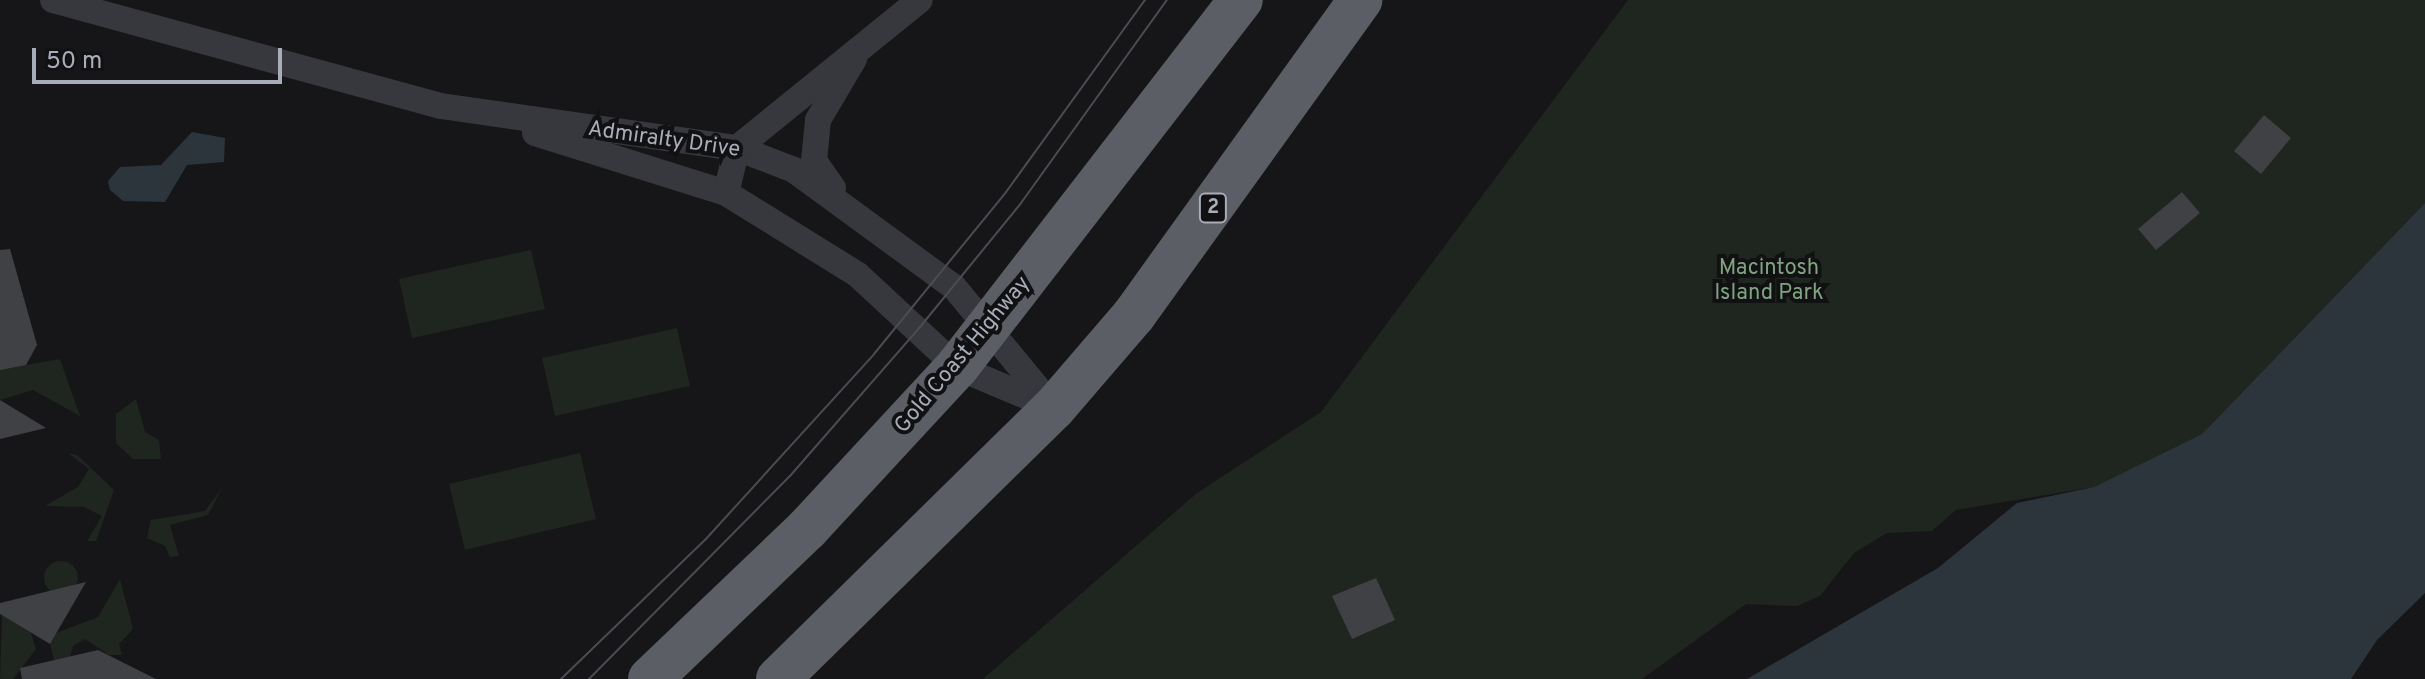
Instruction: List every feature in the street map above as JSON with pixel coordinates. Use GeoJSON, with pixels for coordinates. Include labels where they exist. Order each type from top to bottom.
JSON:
{"type":"FeatureCollection","features":[{"type":"Feature","properties":{"kind":"highway","name":"Gold Coast Highway"},"geometry":{"type":"LineString","coordinates":[[650,679],[807,529],[957,367],[1241,0]]}},
{"type":"Feature","properties":{"kind":"highway","name":"2"},"geometry":{"type":"LineString","coordinates":[[778,679],[1054,408],[1143,302],[1360,0]]}},
{"type":"Feature","properties":{"kind":"street","name":"Admiralty Drive"},"geometry":{"type":"LineString","coordinates":[[53,0],[288,69],[471,111],[726,193],[858,275],[957,367],[1054,408]]}},
{"type":"Feature","properties":{"kind":"street"},"geometry":{"type":"LineString","coordinates":[[726,193],[737,148],[920,0]]}},
{"type":"Feature","properties":{"kind":"street"},"geometry":{"type":"LineString","coordinates":[[840,197],[814,161],[818,120],[861,45]]}},
{"type":"Feature","properties":{"kind":"street","name":"Admiralty Drive"},"geometry":{"type":"LineString","coordinates":[[471,111],[737,148],[794,170],[840,197],[923,258],[992,325],[1054,408]]}},
{"type":"Feature","properties":{"kind":"green space","name":"Macintosh Island Park"},"geometry":{"type":"Polygon","coordinates":[[[1628,0],[2425,0],[2425,203],[2202,434],[2094,487],[1956,510],[1932,531],[1887,533],[1854,553],[1820,596],[1797,606],[1746,604],[1642,679],[983,679],[1197,493],[1321,412],[1628,0]]]}},
{"type":"Feature","properties":{"kind":"green space"},"geometry":{"type":"Polygon","coordinates":[[[531,250],[545,309],[412,338],[399,279],[531,250]]]}},
{"type":"Feature","properties":{"kind":"green space"},"geometry":{"type":"Polygon","coordinates":[[[677,328],[690,386],[555,416],[542,358],[677,328]]]}},
{"type":"Feature","properties":{"kind":"green space"},"geometry":{"type":"Polygon","coordinates":[[[0,357],[26,365],[60,359],[80,416],[33,390],[0,400],[0,357]]]}},
{"type":"Feature","properties":{"kind":"green space"},"geometry":{"type":"Polygon","coordinates":[[[136,399],[145,432],[159,440],[161,459],[133,459],[116,443],[116,414],[136,399]]]}},
{"type":"Feature","properties":{"kind":"green space"},"geometry":{"type":"Polygon","coordinates":[[[68,453],[77,455],[114,490],[96,541],[87,541],[102,516],[84,507],[45,506],[78,487],[89,469],[68,453]]]}},
{"type":"Feature","properties":{"kind":"green space"},"geometry":{"type":"Polygon","coordinates":[[[580,453],[596,519],[465,550],[449,484],[580,453]]]}},
{"type":"Feature","properties":{"kind":"green space"},"geometry":{"type":"Polygon","coordinates":[[[222,488],[208,515],[170,525],[179,556],[170,557],[165,546],[147,538],[151,520],[205,511],[222,488]]]}},
{"type":"Feature","properties":{"kind":"green space"},"geometry":{"type":"Polygon","coordinates":[[[61,561],[73,566],[78,578],[73,590],[61,595],[49,590],[44,578],[49,566],[61,561]]]}},
{"type":"Feature","properties":{"kind":"green space"},"geometry":{"type":"Polygon","coordinates":[[[120,579],[133,629],[119,644],[122,655],[109,655],[85,639],[73,646],[67,668],[54,660],[50,643],[56,633],[98,617],[120,579]]]}},
{"type":"Feature","properties":{"kind":"green space"},"geometry":{"type":"Polygon","coordinates":[[[2,615],[31,633],[36,649],[13,679],[0,679],[2,615]]]}},
{"type":"Feature","properties":{"kind":"shaded area"},"geometry":{"type":"Polygon","coordinates":[[[192,132],[225,138],[224,162],[187,165],[165,202],[123,201],[110,190],[108,181],[120,167],[161,165],[192,132]]]}},
{"type":"Feature","properties":{"kind":"shaded area"},"geometry":{"type":"Polygon","coordinates":[[[2425,203],[2425,593],[2377,640],[2351,679],[1747,679],[1938,568],[2017,503],[2094,487],[2202,434],[2425,203]]]}},
{"type":"Feature","properties":{"kind":"building"},"geometry":{"type":"Polygon","coordinates":[[[2264,115],[2291,138],[2261,174],[2234,151],[2264,115]]]}},
{"type":"Feature","properties":{"kind":"building"},"geometry":{"type":"Polygon","coordinates":[[[2182,192],[2200,213],[2156,250],[2138,229],[2182,192]]]}},
{"type":"Feature","properties":{"kind":"building"},"geometry":{"type":"Polygon","coordinates":[[[10,249],[37,345],[26,365],[0,370],[0,250],[10,249]]]}},
{"type":"Feature","properties":{"kind":"building"},"geometry":{"type":"Polygon","coordinates":[[[0,400],[46,428],[0,439],[0,400]]]}},
{"type":"Feature","properties":{"kind":"building"},"geometry":{"type":"Polygon","coordinates":[[[1376,578],[1395,620],[1352,639],[1332,596],[1376,578]]]}},
{"type":"Feature","properties":{"kind":"building"},"geometry":{"type":"Polygon","coordinates":[[[86,582],[50,644],[0,614],[0,603],[86,582]]]}},
{"type":"Feature","properties":{"kind":"building"},"geometry":{"type":"Polygon","coordinates":[[[98,650],[156,679],[22,679],[20,668],[98,650]]]}},
{"type":"Feature","properties":{"kind":"tram line"},"geometry":{"type":"LineString","coordinates":[[561,679],[705,540],[874,354],[1006,192],[1145,0]]}},
{"type":"Feature","properties":{"kind":"tram line"},"geometry":{"type":"LineString","coordinates":[[589,679],[790,476],[920,327],[1021,203],[1167,0]]}}]}
